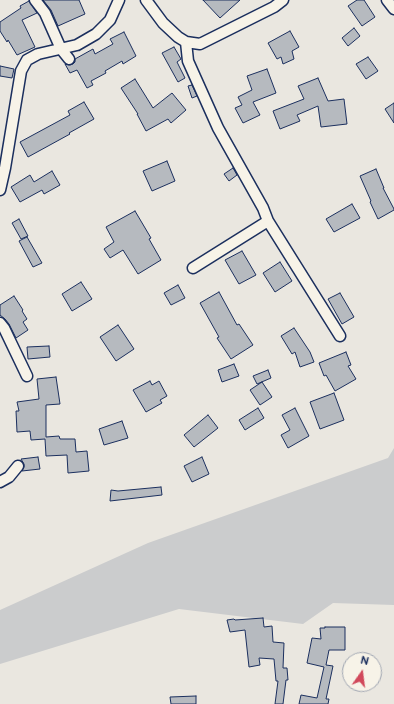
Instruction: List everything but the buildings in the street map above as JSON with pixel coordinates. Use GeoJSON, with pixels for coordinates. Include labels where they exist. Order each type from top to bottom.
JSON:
{"type":"FeatureCollection","features":[{"type":"Feature","properties":{"kind":"street"},"geometry":{"type":"LineString","coordinates":[[35,0],[45,13],[61,49],[69,59]]}},
{"type":"Feature","properties":{"kind":"street"},"geometry":{"type":"LineString","coordinates":[[0,190],[21,71],[27,60],[38,54],[77,45],[96,34],[110,20],[119,0]]}},
{"type":"Feature","properties":{"kind":"street"},"geometry":{"type":"LineString","coordinates":[[146,0],[163,23],[178,37],[186,42],[200,44],[274,7],[283,0]]}},
{"type":"Feature","properties":{"kind":"street"},"geometry":{"type":"LineString","coordinates":[[387,0],[394,9]]}},
{"type":"Feature","properties":{"kind":"street"},"geometry":{"type":"LineString","coordinates":[[186,42],[188,61],[218,128],[263,208],[268,221],[340,336]]}},
{"type":"Feature","properties":{"kind":"street"},"geometry":{"type":"LineString","coordinates":[[193,268],[268,221]]}},
{"type":"Feature","properties":{"kind":"street"},"geometry":{"type":"LineString","coordinates":[[0,323],[4,328],[27,376]]}},
{"type":"Feature","properties":{"kind":"street"},"geometry":{"type":"LineString","coordinates":[[0,482],[9,477],[18,466]]}},
{"type":"Feature","properties":{"kind":"shaded area"},"geometry":{"type":"Polygon","coordinates":[[[394,448],[394,605],[333,603],[303,624],[179,609],[0,664],[0,610],[148,543],[388,458],[394,448]]]}}]}
